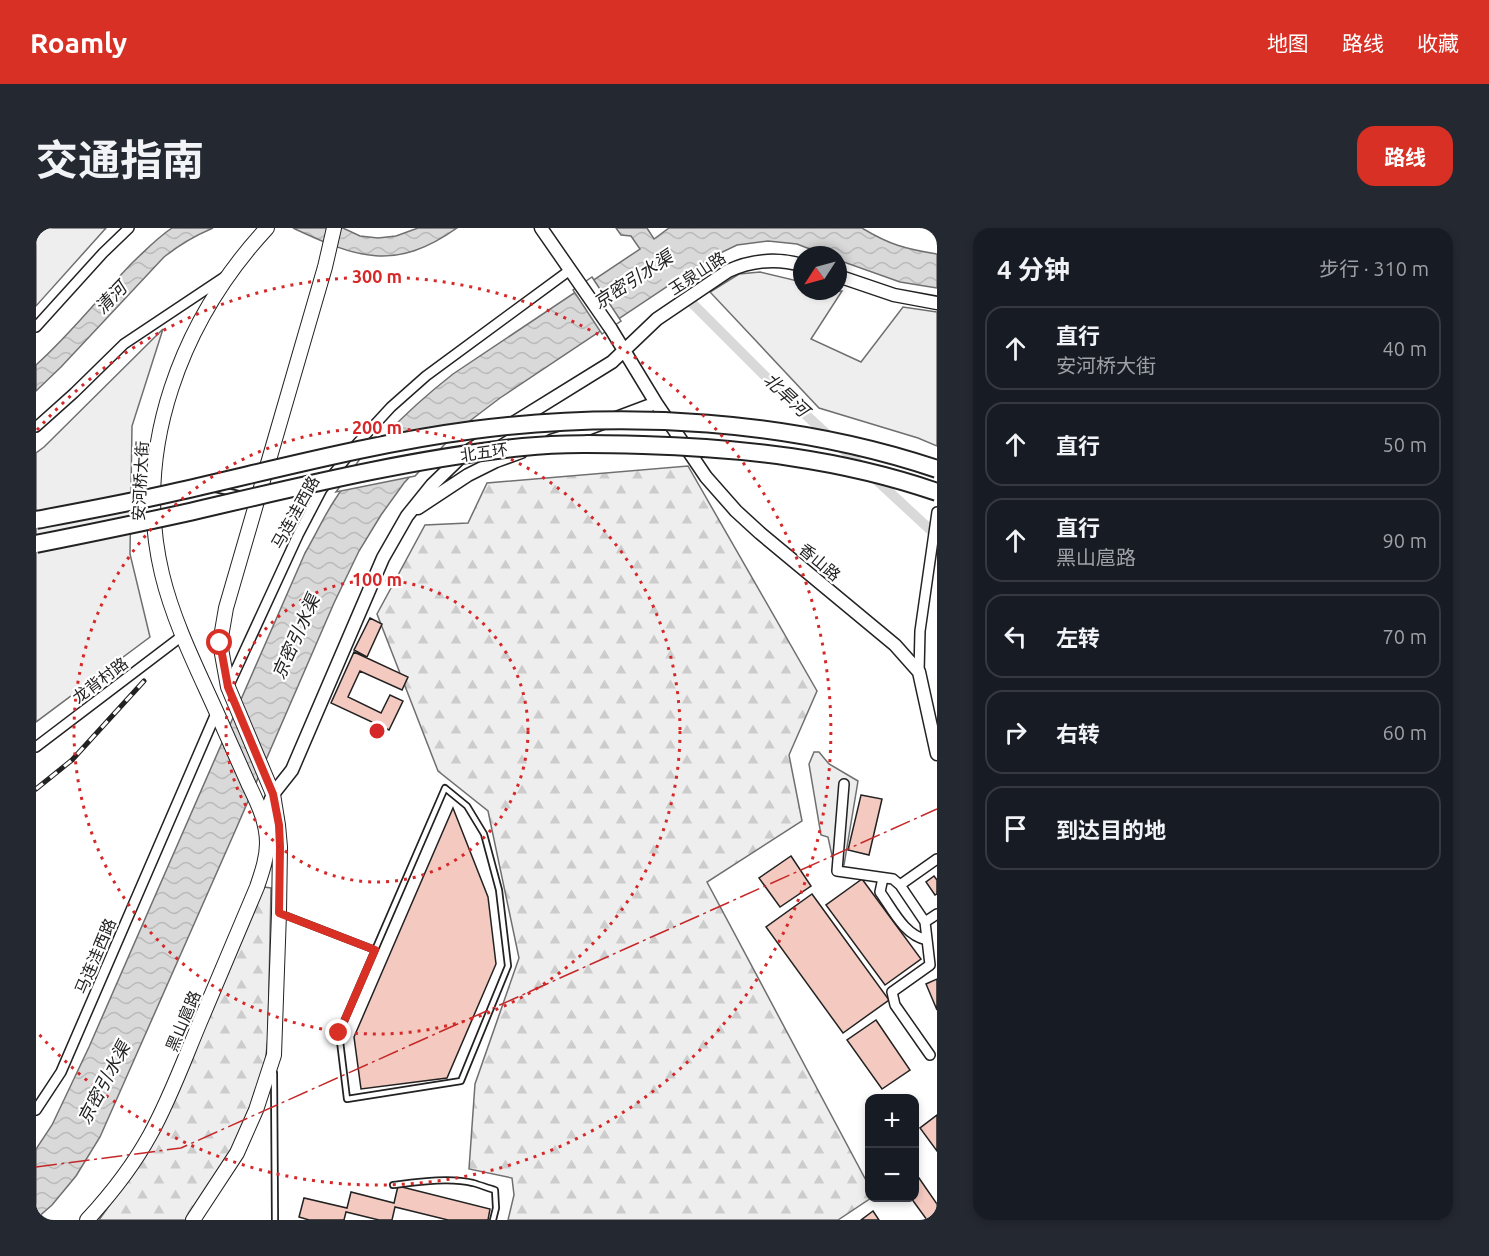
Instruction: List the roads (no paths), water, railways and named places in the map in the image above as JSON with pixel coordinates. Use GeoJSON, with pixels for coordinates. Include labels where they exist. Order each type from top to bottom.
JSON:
{"type":"FeatureCollection","features":[{"type":"Feature","properties":{"kind":"highway","name":"北五环"},"geometry":{"type":"LineString","coordinates":[[36,520],[179,492],[395,443],[472,430],[526,424],[606,420],[722,425],[814,437],[901,457],[937,469]]}},
{"type":"Feature","properties":{"kind":"highway","name":"北五环"},"geometry":{"type":"LineString","coordinates":[[36,544],[367,471],[525,447],[598,444],[677,446],[804,458],[915,484],[937,492]]}},
{"type":"Feature","properties":{"kind":"main road","name":"安河桥大街"},"geometry":{"type":"LineString","coordinates":[[225,729],[182,636],[162,573],[153,507],[157,453],[163,417],[176,372],[196,326],[227,276],[267,228]]}},
{"type":"Feature","properties":{"kind":"main road"},"geometry":{"type":"LineString","coordinates":[[193,1220],[237,1153],[256,1110],[274,1055],[279,913],[279,825],[273,794],[265,772],[228,687],[220,643],[226,608],[325,267],[334,228]]}},
{"type":"Feature","properties":{"kind":"main road","name":"黑山扈路"},"geometry":{"type":"LineString","coordinates":[[87,1220],[107,1198],[157,1122],[257,887],[265,863],[267,843],[264,817],[225,729]]}},
{"type":"Feature","properties":{"kind":"street"},"geometry":{"type":"LineString","coordinates":[[36,327],[103,253],[129,228]]}},
{"type":"Feature","properties":{"kind":"street"},"geometry":{"type":"LineString","coordinates":[[541,228],[624,351]]}},
{"type":"Feature","properties":{"kind":"street","name":"玉泉山路"},"geometry":{"type":"LineString","coordinates":[[407,516],[432,485],[465,453],[612,362],[657,319],[705,286],[740,266],[776,260],[793,263]]}},
{"type":"Feature","properties":{"kind":"street","name":"马连洼西路"},"geometry":{"type":"LineString","coordinates":[[228,687],[298,534],[322,489],[356,445],[391,407],[426,376],[570,270]]}},
{"type":"Feature","properties":{"kind":"street"},"geometry":{"type":"LineString","coordinates":[[36,427],[124,344],[227,276]]}},
{"type":"Feature","properties":{"kind":"street"},"geometry":{"type":"LineString","coordinates":[[847,279],[894,295],[937,303]]}},
{"type":"Feature","properties":{"kind":"street","name":"香山路"},"geometry":{"type":"LineString","coordinates":[[624,351],[706,477],[736,511],[895,645],[919,672],[937,754]]}},
{"type":"Feature","properties":{"kind":"street"},"geometry":{"type":"LineString","coordinates":[[264,817],[273,794],[292,770],[383,558],[407,516],[468,475],[496,461],[656,403]]}},
{"type":"Feature","properties":{"kind":"street"},"geometry":{"type":"LineString","coordinates":[[919,672],[920,631],[936,515]]}},
{"type":"Feature","properties":{"kind":"street","name":"龙背村路"},"geometry":{"type":"LineString","coordinates":[[36,747],[182,636]]}},
{"type":"Feature","properties":{"kind":"street","name":"马连洼西路"},"geometry":{"type":"LineString","coordinates":[[36,1110],[61,1072],[217,711]]}},
{"type":"Feature","properties":{"kind":"street"},"geometry":{"type":"LineString","coordinates":[[844,784],[837,871],[893,879],[900,885],[925,922],[930,964],[892,992],[895,1005],[930,1055]]}},
{"type":"Feature","properties":{"kind":"street"},"geometry":{"type":"LineString","coordinates":[[900,885],[937,859]]}},
{"type":"Feature","properties":{"kind":"street"},"geometry":{"type":"LineString","coordinates":[[883,878],[880,892],[908,932],[927,940]]}},
{"type":"Feature","properties":{"kind":"street"},"geometry":{"type":"LineString","coordinates":[[925,922],[937,914]]}},
{"type":"Feature","properties":{"kind":"lane"},"geometry":{"type":"LineString","coordinates":[[215,489],[258,499]]}},
{"type":"Feature","properties":{"kind":"lane"},"geometry":{"type":"LineString","coordinates":[[445,788],[467,806],[484,834],[499,890],[508,966],[461,1082],[347,1099],[339,1033],[375,950],[445,788]]}},
{"type":"Feature","properties":{"kind":"lane"},"geometry":{"type":"LineString","coordinates":[[279,913],[375,950]]}},
{"type":"Feature","properties":{"kind":"lane"},"geometry":{"type":"LineString","coordinates":[[274,1055],[275,1220]]}},
{"type":"Feature","properties":{"kind":"lane"},"geometry":{"type":"LineString","coordinates":[[393,1185],[425,1181],[471,1182],[495,1190],[496,1208],[493,1220]]}},
{"type":"Feature","properties":{"kind":"water","name":"清河"},"geometry":{"type":"Polygon","coordinates":[[[172,228],[213,228],[187,241],[164,257],[36,391],[36,365],[133,262],[172,228]]]}},
{"type":"Feature","properties":{"kind":"water"},"geometry":{"type":"Polygon","coordinates":[[[293,228],[343,228],[360,236],[378,238],[396,236],[418,228],[457,228],[435,242],[414,251],[376,256],[337,247],[293,228]]]}},
{"type":"Feature","properties":{"kind":"water","name":"京密引水渠"},"geometry":{"type":"Polygon","coordinates":[[[616,228],[647,228],[654,239],[669,228],[862,228],[898,246],[937,254],[937,288],[900,282],[847,263],[847,246],[802,246],[768,241],[737,245],[710,258],[500,398],[442,442],[404,483],[359,551],[334,603],[100,1137],[76,1176],[52,1205],[36,1219],[36,1149],[52,1125],[89,1047],[305,553],[330,507],[373,448],[436,388],[453,374],[640,249],[631,236],[621,235],[616,228]]]}},
{"type":"Feature","properties":{"kind":"waterway","name":"北旱河"},"geometry":{"type":"LineString","coordinates":[[662,273],[779,390],[937,536]]}},
{"type":"Feature","properties":{"kind":"railway"},"geometry":{"type":"LineString","coordinates":[[36,789],[72,760],[144,681]]}}]}
